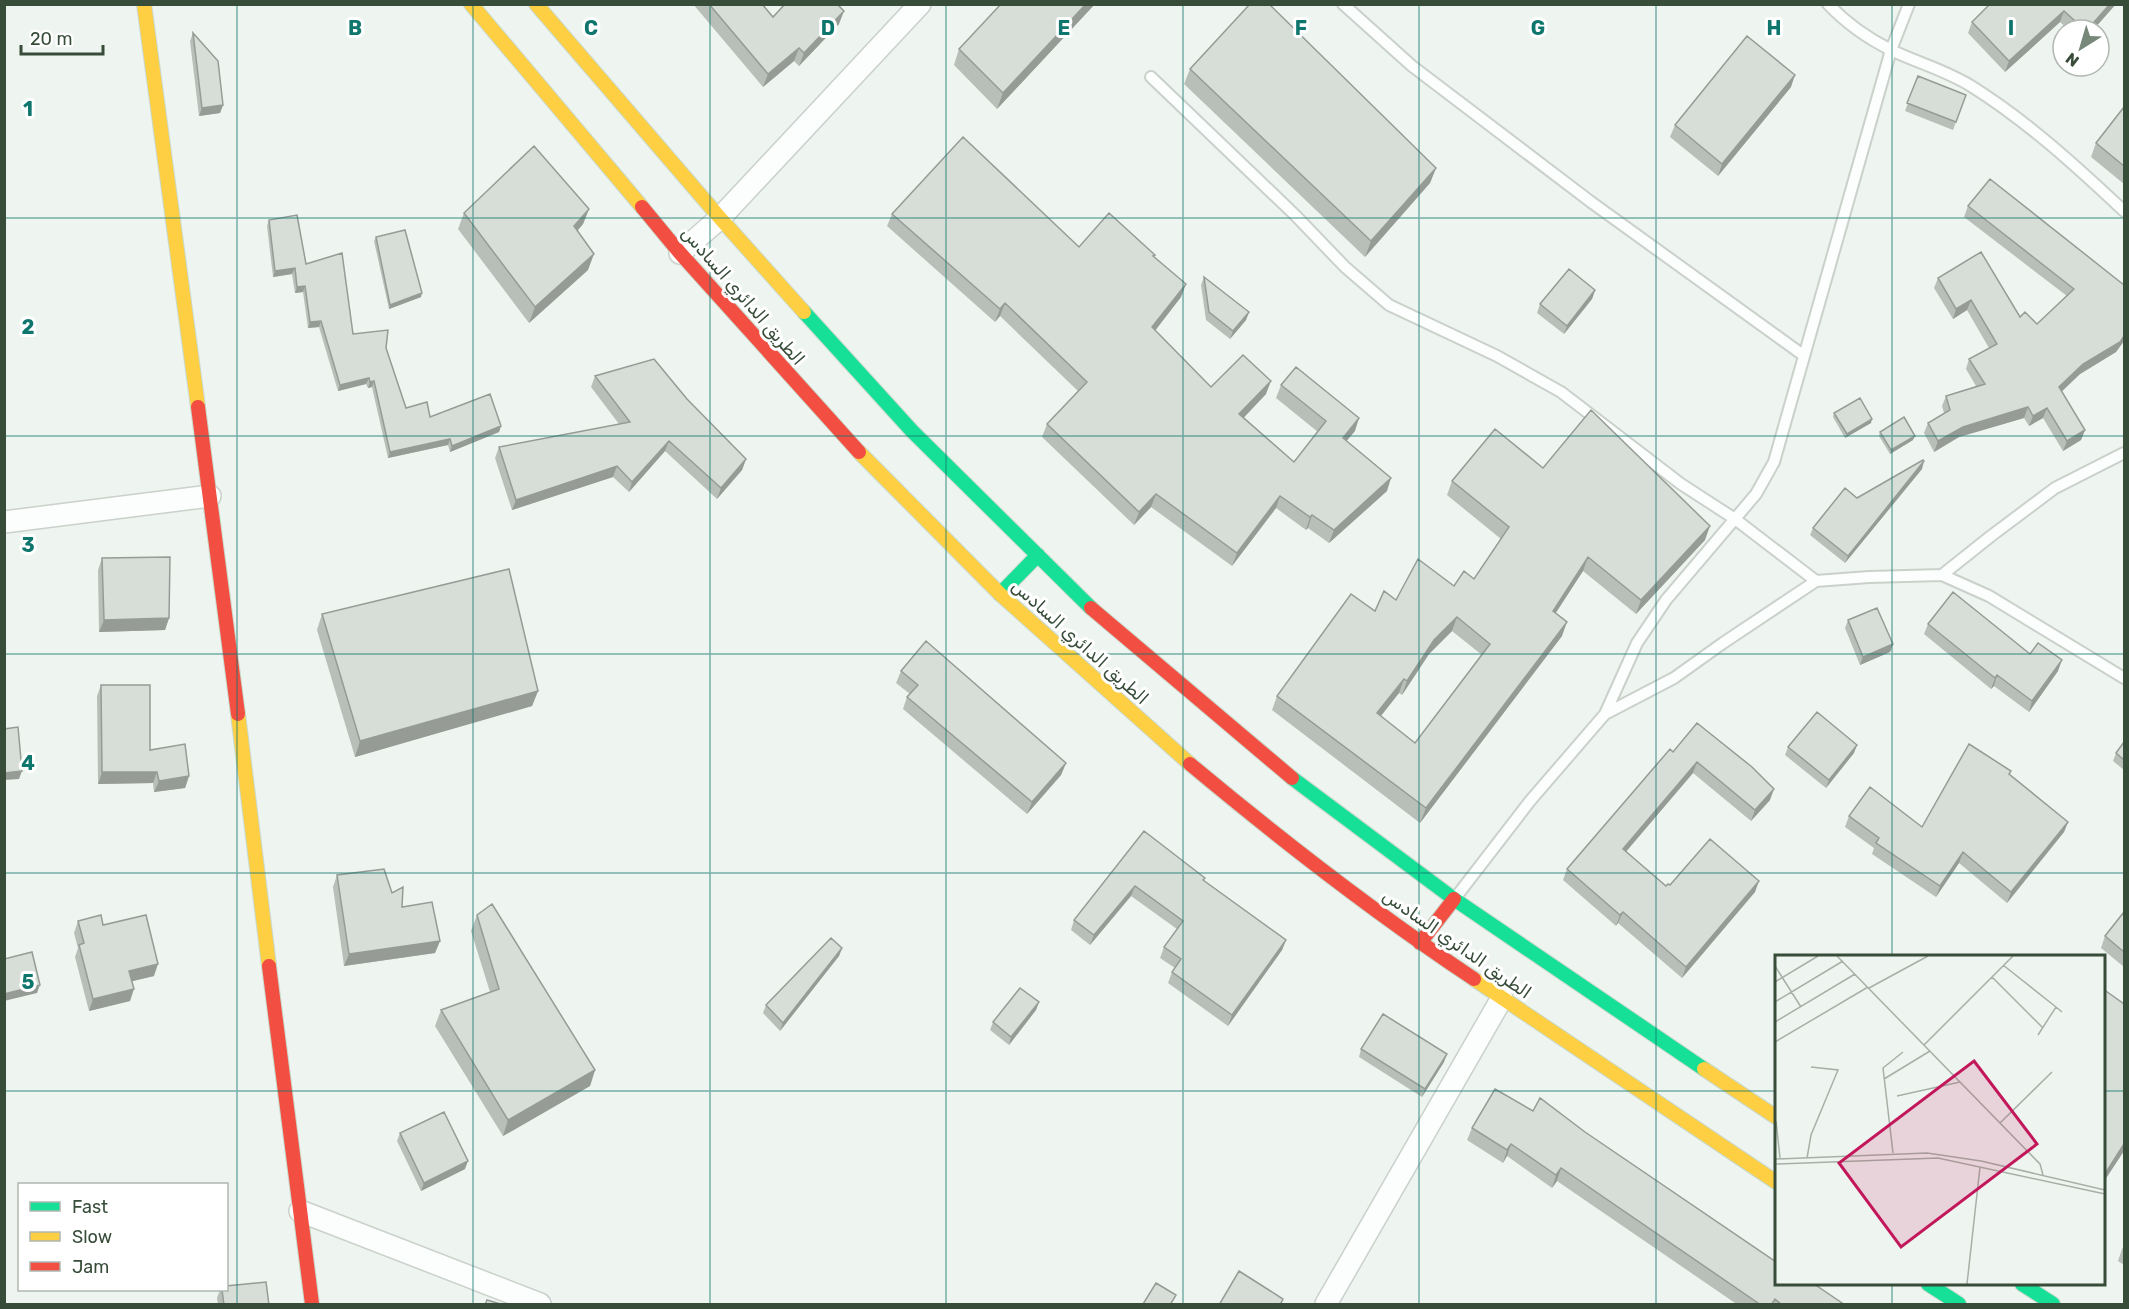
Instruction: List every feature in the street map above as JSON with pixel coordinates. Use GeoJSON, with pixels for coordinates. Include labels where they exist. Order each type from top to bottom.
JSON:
{"type":"FeatureCollection","features":[{"type":"Feature","properties":{"kind":"main road"},"geometry":{"type":"LineString","coordinates":[[144,4],[210,496],[312,1305]]}},
{"type":"Feature","properties":{"kind":"main road","name":"الطريق الدائري السادس"},"geometry":{"type":"LineString","coordinates":[[471,4],[680,253],[841,433],[1000,594],[1192,766],[1255,818],[1420,943],[1775,1181]]}},
{"type":"Feature","properties":{"kind":"main road","name":"الطريق الدائري السادس"},"geometry":{"type":"LineString","coordinates":[[536,4],[720,218],[912,431],[1090,607],[1287,774],[1454,899],[1775,1116]]}},
{"type":"Feature","properties":{"kind":"main road"},"geometry":{"type":"LineString","coordinates":[[1000,594],[1038,555]]}},
{"type":"Feature","properties":{"kind":"main road"},"geometry":{"type":"LineString","coordinates":[[1420,943],[1454,899]]}},
{"type":"Feature","properties":{"kind":"main road"},"geometry":{"type":"LineString","coordinates":[[1929,1285],[1959,1305]]}},
{"type":"Feature","properties":{"kind":"main road"},"geometry":{"type":"LineString","coordinates":[[2023,1285],[2053,1305]]}},
{"type":"Feature","properties":{"kind":"street"},"geometry":{"type":"LineString","coordinates":[[680,253],[720,218],[920,4]]}},
{"type":"Feature","properties":{"kind":"street"},"geometry":{"type":"LineString","coordinates":[[4,522],[210,496]]}},
{"type":"Feature","properties":{"kind":"street"},"geometry":{"type":"LineString","coordinates":[[1326,1305],[1502,998]]}},
{"type":"Feature","properties":{"kind":"street"},"geometry":{"type":"LineString","coordinates":[[300,1211],[540,1305]]}},
{"type":"Feature","properties":{"kind":"lane"},"geometry":{"type":"LineString","coordinates":[[1343,4],[1412,66],[1591,202],[1803,355]]}},
{"type":"Feature","properties":{"kind":"lane"},"geometry":{"type":"LineString","coordinates":[[1828,4],[1840,16],[1891,50],[1931,65],[1970,85],[2026,123],[2124,211]]}},
{"type":"Feature","properties":{"kind":"lane"},"geometry":{"type":"LineString","coordinates":[[1454,899],[1530,801],[1605,714],[1637,644],[1666,600],[1756,494],[1774,462],[1891,50],[1909,4]]}},
{"type":"Feature","properties":{"kind":"lane"},"geometry":{"type":"LineString","coordinates":[[1150,76],[1295,215],[1345,267],[1389,305],[1497,356],[1561,392],[1681,484],[1735,519],[1816,581]]}},
{"type":"Feature","properties":{"kind":"lane"},"geometry":{"type":"LineString","coordinates":[[1942,575],[2055,488],[2124,453]]}},
{"type":"Feature","properties":{"kind":"lane"},"geometry":{"type":"LineString","coordinates":[[1605,714],[1674,678],[1723,642],[1816,581],[1942,575],[1989,596],[2124,678]]}},
{"type":"Feature","properties":{"kind":"building"},"geometry":{"type":"Polygon","coordinates":[[[709,4],[762,4],[773,17],[785,4],[837,4],[844,11],[804,53],[799,48],[768,74],[709,4]]]}},
{"type":"Feature","properties":{"kind":"building"},"geometry":{"type":"Polygon","coordinates":[[[1001,4],[1086,4],[1003,93],[959,49],[1001,4]]]}},
{"type":"Feature","properties":{"kind":"building"},"geometry":{"type":"Polygon","coordinates":[[[1250,4],[1269,4],[1436,168],[1371,241],[1190,69],[1250,4]]]}},
{"type":"Feature","properties":{"kind":"building"},"geometry":{"type":"Polygon","coordinates":[[[1990,4],[2110,4],[2098,18],[2072,18],[2064,11],[2056,18],[2051,18],[2051,23],[2009,61],[1972,22],[1990,4]]]}},
{"type":"Feature","properties":{"kind":"building"},"geometry":{"type":"Polygon","coordinates":[[[193,33],[218,61],[223,105],[202,108],[193,33]]]}},
{"type":"Feature","properties":{"kind":"building"},"geometry":{"type":"Polygon","coordinates":[[[1747,36],[1795,75],[1722,164],[1675,125],[1747,36]]]}},
{"type":"Feature","properties":{"kind":"building"},"geometry":{"type":"Polygon","coordinates":[[[1918,76],[1966,95],[1956,122],[1907,103],[1918,76]]]}},
{"type":"Feature","properties":{"kind":"building"},"geometry":{"type":"Polygon","coordinates":[[[2124,107],[2124,166],[2096,143],[2124,107]]]}},
{"type":"Feature","properties":{"kind":"building"},"geometry":{"type":"Polygon","coordinates":[[[963,137],[1079,247],[1109,213],[1186,284],[1152,327],[1211,387],[1243,355],[1271,381],[1239,414],[1294,462],[1326,421],[1281,385],[1296,367],[1359,418],[1343,438],[1391,478],[1334,530],[1280,496],[1237,553],[1156,494],[1139,512],[1047,424],[1087,382],[1005,303],[1000,309],[892,214],[963,137]]]}},
{"type":"Feature","properties":{"kind":"building"},"geometry":{"type":"Polygon","coordinates":[[[534,146],[589,209],[574,226],[594,254],[535,307],[464,213],[534,146]]]}},
{"type":"Feature","properties":{"kind":"building"},"geometry":{"type":"Polygon","coordinates":[[[1990,179],[2124,285],[2124,336],[2120,342],[2083,364],[2059,387],[2085,430],[2067,441],[2047,408],[2033,416],[2028,407],[1963,427],[1938,441],[1928,423],[1950,410],[1946,396],[1985,384],[1969,359],[1997,344],[1971,300],[1956,309],[1938,278],[1981,252],[2020,317],[2025,312],[2037,324],[2074,289],[1968,206],[1990,179]]]}},
{"type":"Feature","properties":{"kind":"building"},"geometry":{"type":"Polygon","coordinates":[[[297,215],[306,264],[342,253],[353,334],[388,330],[386,348],[406,408],[427,402],[430,417],[490,394],[501,426],[452,446],[450,439],[390,452],[374,381],[370,382],[369,378],[340,385],[321,321],[310,322],[305,286],[297,287],[295,268],[275,271],[269,220],[297,215]]]}},
{"type":"Feature","properties":{"kind":"building"},"geometry":{"type":"Polygon","coordinates":[[[405,230],[422,293],[390,305],[376,237],[405,230]]]}},
{"type":"Feature","properties":{"kind":"building"},"geometry":{"type":"Polygon","coordinates":[[[1569,269],[1595,290],[1567,326],[1540,304],[1569,269]]]}},
{"type":"Feature","properties":{"kind":"building"},"geometry":{"type":"Polygon","coordinates":[[[1204,277],[1249,312],[1233,331],[1209,312],[1204,277]]]}},
{"type":"Feature","properties":{"kind":"building"},"geometry":{"type":"Polygon","coordinates":[[[654,359],[687,399],[746,459],[721,488],[669,441],[632,482],[617,466],[516,500],[499,447],[630,422],[595,376],[654,359]]]}},
{"type":"Feature","properties":{"kind":"building"},"geometry":{"type":"Polygon","coordinates":[[[1860,398],[1872,419],[1847,434],[1834,413],[1860,398]]]}},
{"type":"Feature","properties":{"kind":"building"},"geometry":{"type":"Polygon","coordinates":[[[1591,410],[1710,526],[1641,600],[1588,557],[1553,611],[1567,622],[1426,808],[1277,696],[1351,594],[1375,611],[1384,591],[1396,600],[1418,559],[1454,586],[1464,571],[1474,579],[1509,527],[1452,481],[1495,429],[1543,468],[1591,410]],[[1457,617],[1434,640],[1407,681],[1404,679],[1377,713],[1415,743],[1490,644],[1457,617]]]}},
{"type":"Feature","properties":{"kind":"building"},"geometry":{"type":"Polygon","coordinates":[[[1904,417],[1915,436],[1891,450],[1880,432],[1904,417]]]}},
{"type":"Feature","properties":{"kind":"building"},"geometry":{"type":"Polygon","coordinates":[[[1923,460],[1848,556],[1813,528],[1845,488],[1857,498],[1923,460]]]}},
{"type":"Feature","properties":{"kind":"building"},"geometry":{"type":"Polygon","coordinates":[[[170,557],[169,618],[104,620],[102,558],[170,557]]]}},
{"type":"Feature","properties":{"kind":"building"},"geometry":{"type":"Polygon","coordinates":[[[509,569],[538,691],[360,741],[322,614],[509,569]]]}},
{"type":"Feature","properties":{"kind":"building"},"geometry":{"type":"Polygon","coordinates":[[[1953,592],[2030,654],[2038,643],[2062,660],[2032,701],[1997,675],[1995,678],[1928,624],[1953,592]]]}},
{"type":"Feature","properties":{"kind":"building"},"geometry":{"type":"Polygon","coordinates":[[[1877,608],[1893,644],[1863,657],[1848,620],[1877,608]]]}},
{"type":"Feature","properties":{"kind":"building"},"geometry":{"type":"Polygon","coordinates":[[[926,641],[1066,763],[1032,802],[907,697],[918,685],[901,671],[926,641]]]}},
{"type":"Feature","properties":{"kind":"building"},"geometry":{"type":"Polygon","coordinates":[[[101,685],[150,685],[150,750],[185,744],[189,776],[159,781],[157,772],[102,772],[101,685]]]}},
{"type":"Feature","properties":{"kind":"building"},"geometry":{"type":"Polygon","coordinates":[[[1817,712],[1857,745],[1829,780],[1788,747],[1817,712]]]}},
{"type":"Feature","properties":{"kind":"building"},"geometry":{"type":"Polygon","coordinates":[[[1697,723],[1752,767],[1774,789],[1755,810],[1697,762],[1623,849],[1666,886],[1670,885],[1710,839],[1759,881],[1686,967],[1623,912],[1620,915],[1567,869],[1670,749],[1673,752],[1697,723]]]}},
{"type":"Feature","properties":{"kind":"building"},"geometry":{"type":"Polygon","coordinates":[[[18,727],[22,771],[4,773],[4,729],[18,727]]]}},
{"type":"Feature","properties":{"kind":"building"},"geometry":{"type":"Polygon","coordinates":[[[2124,742],[2124,760],[2116,753],[2124,742]]]}},
{"type":"Feature","properties":{"kind":"building"},"geometry":{"type":"Polygon","coordinates":[[[1969,744],[2011,771],[2009,774],[2068,822],[2011,892],[1963,852],[1940,886],[1876,843],[1879,838],[1849,816],[1870,787],[1922,827],[1969,744]]]}},
{"type":"Feature","properties":{"kind":"building"},"geometry":{"type":"Polygon","coordinates":[[[1144,831],[1205,878],[1203,880],[1286,940],[1232,1015],[1172,972],[1181,959],[1164,947],[1183,921],[1135,886],[1094,935],[1074,920],[1144,831]]]}},
{"type":"Feature","properties":{"kind":"building"},"geometry":{"type":"Polygon","coordinates":[[[384,869],[392,893],[403,887],[402,907],[432,902],[440,941],[349,954],[337,875],[384,869]]]}},
{"type":"Feature","properties":{"kind":"building"},"geometry":{"type":"Polygon","coordinates":[[[492,904],[595,1070],[508,1120],[441,1010],[499,989],[477,915],[492,904]]]}},
{"type":"Feature","properties":{"kind":"building"},"geometry":{"type":"Polygon","coordinates":[[[2124,912],[2124,952],[2105,936],[2124,912]]]}},
{"type":"Feature","properties":{"kind":"building"},"geometry":{"type":"Polygon","coordinates":[[[101,915],[103,925],[146,915],[158,964],[129,971],[134,989],[93,999],[79,945],[84,943],[78,921],[101,915]]]}},
{"type":"Feature","properties":{"kind":"building"},"geometry":{"type":"Polygon","coordinates":[[[831,938],[842,948],[783,1023],[766,1005],[831,938]]]}},
{"type":"Feature","properties":{"kind":"building"},"geometry":{"type":"Polygon","coordinates":[[[32,952],[40,985],[4,994],[4,959],[32,952]]]}},
{"type":"Feature","properties":{"kind":"building"},"geometry":{"type":"Polygon","coordinates":[[[1020,988],[1039,1002],[1011,1037],[993,1022],[1020,988]]]}},
{"type":"Feature","properties":{"kind":"building"},"geometry":{"type":"Polygon","coordinates":[[[2105,990],[2124,1004],[2124,1144],[2105,1174],[2105,990]]]}},
{"type":"Feature","properties":{"kind":"building"},"geometry":{"type":"Polygon","coordinates":[[[1383,1014],[1447,1054],[1425,1089],[1361,1049],[1383,1014]]]}},
{"type":"Feature","properties":{"kind":"building"},"geometry":{"type":"Polygon","coordinates":[[[1495,1089],[1533,1111],[1540,1098],[1585,1132],[1775,1261],[1775,1285],[1815,1285],[1845,1305],[1782,1305],[1775,1299],[1771,1305],[1761,1305],[1561,1168],[1556,1175],[1511,1144],[1507,1150],[1472,1128],[1495,1089]]]}},
{"type":"Feature","properties":{"kind":"building"},"geometry":{"type":"Polygon","coordinates":[[[444,1112],[468,1161],[424,1183],[400,1133],[444,1112]]]}},
{"type":"Feature","properties":{"kind":"building"},"geometry":{"type":"Polygon","coordinates":[[[1239,1271],[1283,1299],[1280,1305],[1219,1305],[1239,1271]]]}},
{"type":"Feature","properties":{"kind":"building"},"geometry":{"type":"Polygon","coordinates":[[[266,1282],[269,1305],[224,1305],[222,1291],[228,1291],[228,1286],[266,1282]]]}},
{"type":"Feature","properties":{"kind":"building"},"geometry":{"type":"Polygon","coordinates":[[[1156,1283],[1176,1295],[1170,1305],[1143,1304],[1156,1283]]]}},
{"type":"Feature","properties":{"kind":"building"},"geometry":{"type":"Polygon","coordinates":[[[487,1300],[504,1305],[485,1305],[487,1300]]]}},
{"type":"Feature","properties":{"kind":"traffic: fast"},"geometry":{"type":"LineString","coordinates":[[804,312],[912,431],[1091,608]]}},
{"type":"Feature","properties":{"kind":"traffic: fast"},"geometry":{"type":"LineString","coordinates":[[1000,594],[1038,555]]}},
{"type":"Feature","properties":{"kind":"traffic: fast"},"geometry":{"type":"LineString","coordinates":[[1292,778],[1454,899],[1704,1069]]}},
{"type":"Feature","properties":{"kind":"traffic: fast"},"geometry":{"type":"LineString","coordinates":[[1930,1285],[1959,1304]]}},
{"type":"Feature","properties":{"kind":"traffic: fast"},"geometry":{"type":"LineString","coordinates":[[2024,1285],[2053,1304]]}},
{"type":"Feature","properties":{"kind":"traffic: slow"},"geometry":{"type":"LineString","coordinates":[[144,4],[198,407]]}},
{"type":"Feature","properties":{"kind":"traffic: slow"},"geometry":{"type":"LineString","coordinates":[[471,4],[642,207]]}},
{"type":"Feature","properties":{"kind":"traffic: slow"},"geometry":{"type":"LineString","coordinates":[[536,4],[804,312]]}},
{"type":"Feature","properties":{"kind":"traffic: slow"},"geometry":{"type":"LineString","coordinates":[[859,452],[1000,594],[1190,764]]}},
{"type":"Feature","properties":{"kind":"traffic: slow"},"geometry":{"type":"LineString","coordinates":[[238,714],[269,966]]}},
{"type":"Feature","properties":{"kind":"traffic: slow"},"geometry":{"type":"LineString","coordinates":[[1474,979],[1775,1181]]}},
{"type":"Feature","properties":{"kind":"traffic: slow"},"geometry":{"type":"LineString","coordinates":[[1704,1069],[1775,1116]]}},
{"type":"Feature","properties":{"kind":"traffic: jam"},"geometry":{"type":"LineString","coordinates":[[642,207],[680,253],[859,452]]}},
{"type":"Feature","properties":{"kind":"traffic: jam"},"geometry":{"type":"LineString","coordinates":[[198,407],[238,714]]}},
{"type":"Feature","properties":{"kind":"traffic: jam"},"geometry":{"type":"LineString","coordinates":[[1091,608],[1292,778]]}},
{"type":"Feature","properties":{"kind":"traffic: jam"},"geometry":{"type":"LineString","coordinates":[[1190,764],[1329,875],[1474,979]]}},
{"type":"Feature","properties":{"kind":"traffic: jam"},"geometry":{"type":"LineString","coordinates":[[1420,943],[1454,899]]}},
{"type":"Feature","properties":{"kind":"traffic: jam"},"geometry":{"type":"LineString","coordinates":[[269,966],[312,1304]]}}]}
